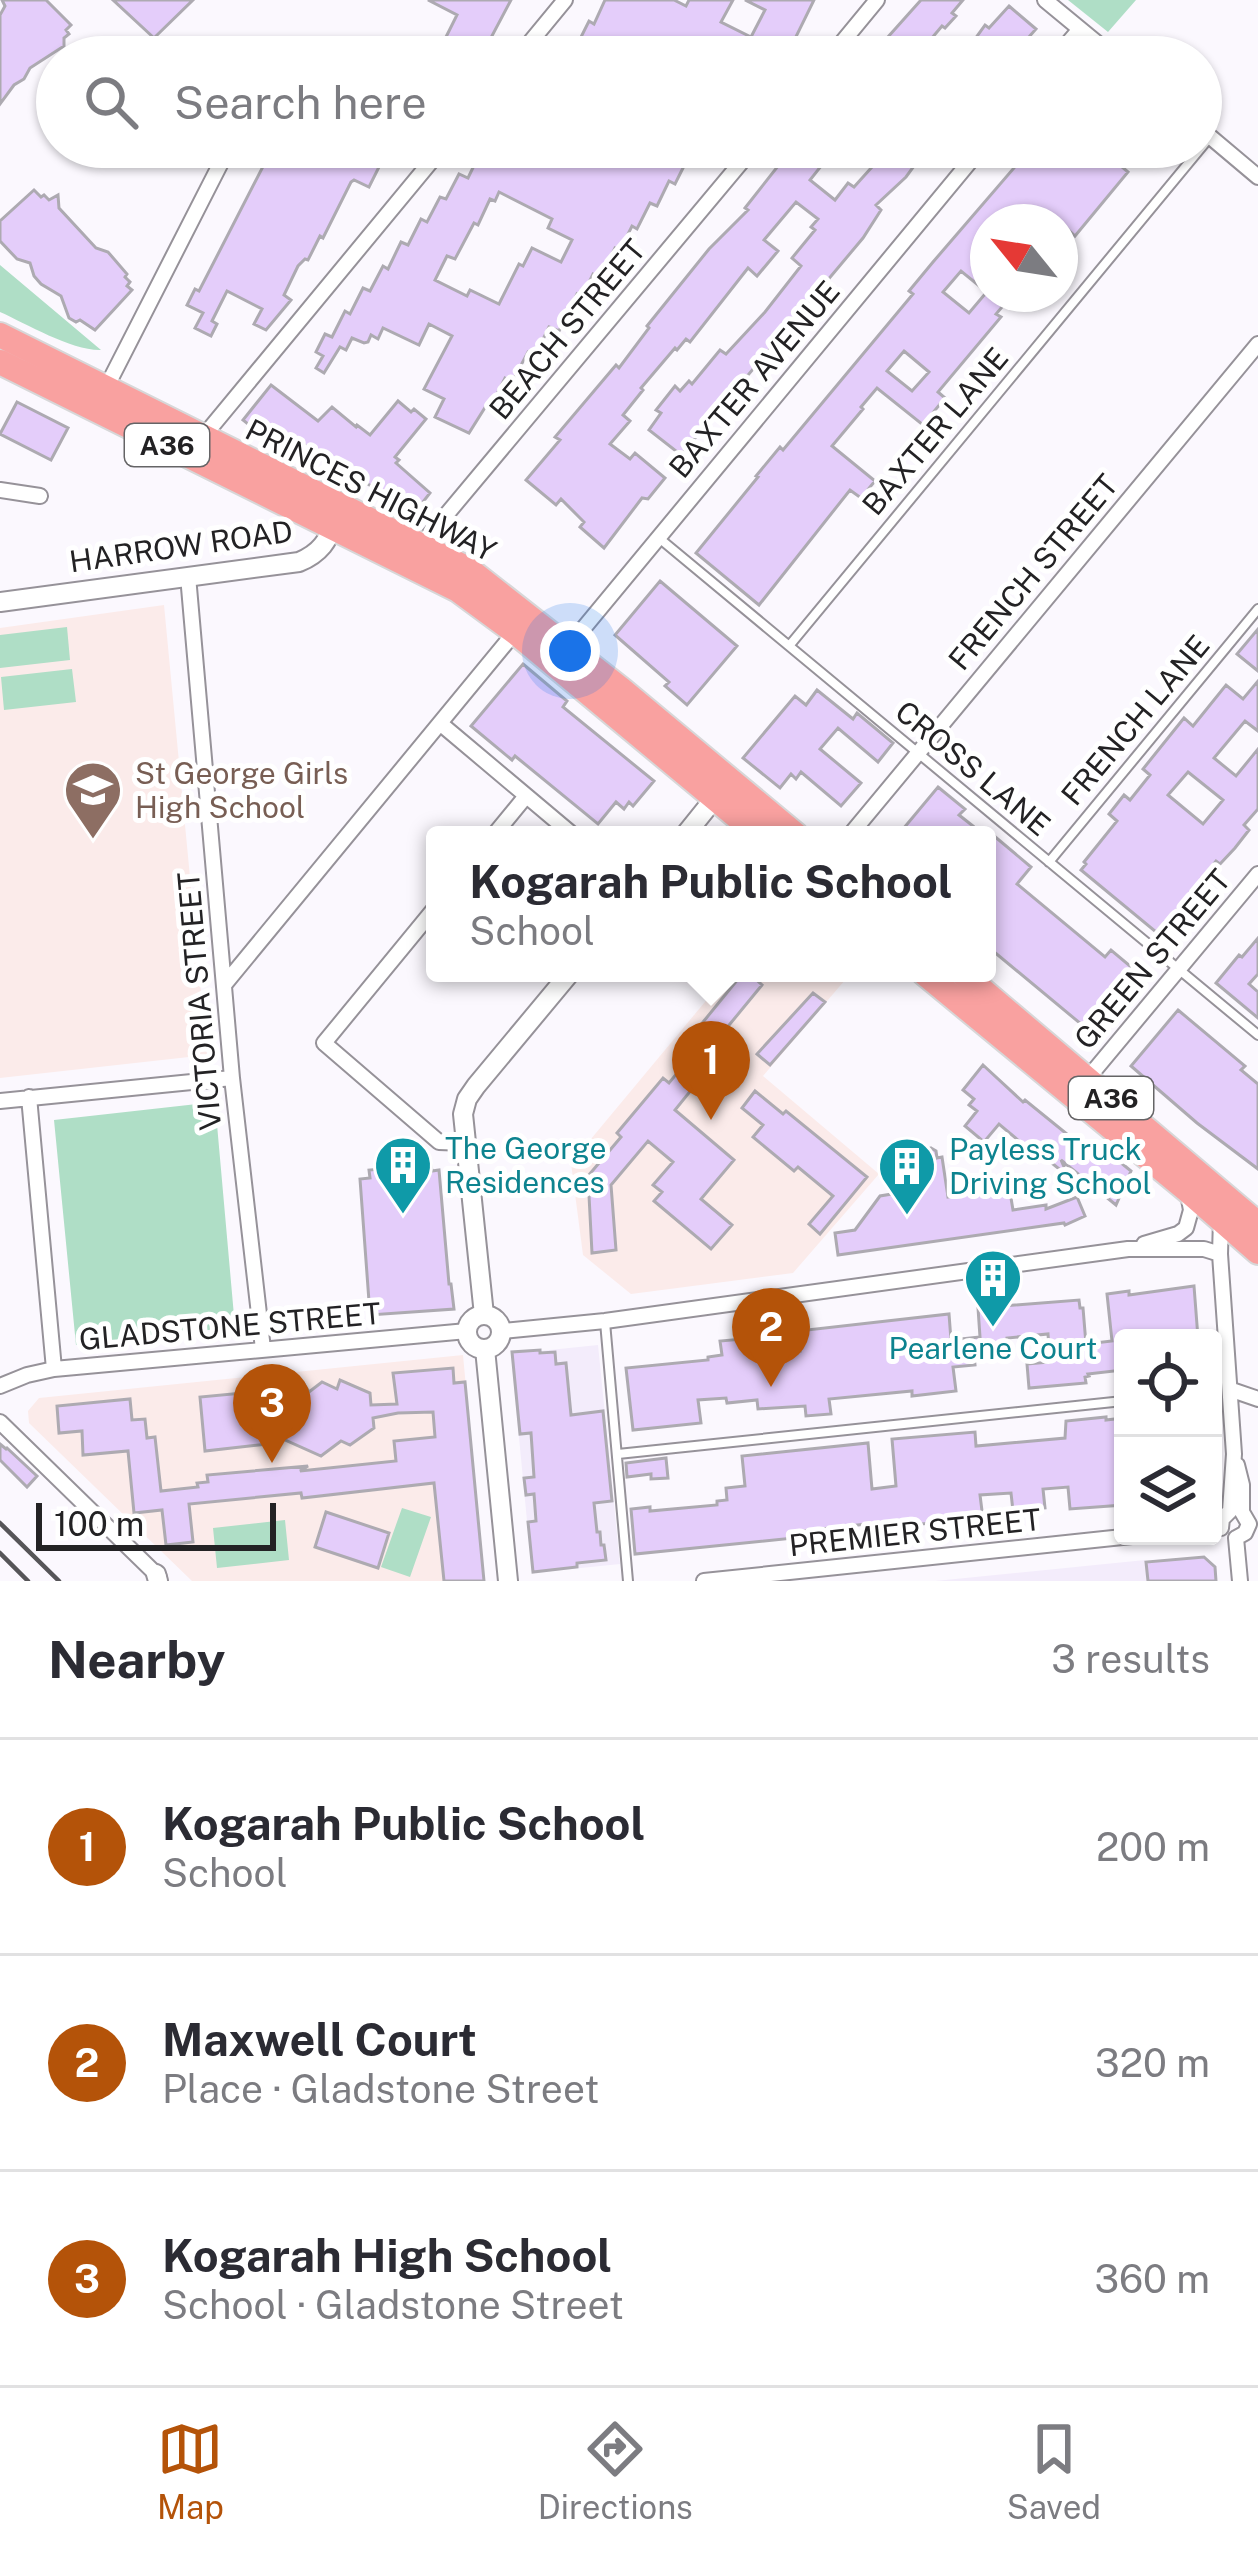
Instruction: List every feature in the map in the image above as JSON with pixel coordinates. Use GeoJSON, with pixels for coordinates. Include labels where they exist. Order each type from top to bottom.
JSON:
{"type":"FeatureCollection","features":[{"type":"Feature","properties":{"kind":"highway","name":"PRINCES HIGHWAY"},"geometry":{"type":"LineString","coordinates":[[0,335],[203,436],[479,604],[722,790],[781,826]]}},
{"type":"Feature","properties":{"kind":"highway","name":"PRINCES HIGHWAY"},"geometry":{"type":"LineString","coordinates":[[0,362],[339,517],[422,544],[484,580],[568,647],[722,790],[752,826]]}},
{"type":"Feature","properties":{"kind":"highway","name":"A36"},"geometry":{"type":"LineString","coordinates":[[935,982],[1258,1252]]}},
{"type":"Feature","properties":{"kind":"highway","name":"A36"},"geometry":{"type":"LineString","coordinates":[[973,982],[1258,1224]]}},
{"type":"Feature","properties":{"kind":"main road","name":"HARROW ROAD"},"geometry":{"type":"LineString","coordinates":[[0,602],[299,562],[316,555],[339,517]]}},
{"type":"Feature","properties":{"kind":"main road"},"geometry":{"type":"LineString","coordinates":[[692,826],[722,790]]}},
{"type":"Feature","properties":{"kind":"main road"},"geometry":{"type":"LineString","coordinates":[[484,1315],[463,1114],[470,1094],[563,982]]}},
{"type":"Feature","properties":{"kind":"main road"},"geometry":{"type":"LineString","coordinates":[[484,1315],[494,1318],[502,1331],[495,1346],[485,1349],[474,1346],[467,1331],[471,1322],[484,1315]]}},
{"type":"Feature","properties":{"kind":"main road"},"geometry":{"type":"LineString","coordinates":[[485,1349],[508,1581]]}},
{"type":"Feature","properties":{"kind":"street"},"geometry":{"type":"LineString","coordinates":[[535,36],[565,0]]}},
{"type":"Feature","properties":{"kind":"street"},"geometry":{"type":"LineString","coordinates":[[847,36],[877,0]]}},
{"type":"Feature","properties":{"kind":"street"},"geometry":{"type":"LineString","coordinates":[[1045,0],[1088,36]]}},
{"type":"Feature","properties":{"kind":"street"},"geometry":{"type":"LineString","coordinates":[[1074,36],[1080,29]]}},
{"type":"Feature","properties":{"kind":"street"},"geometry":{"type":"LineString","coordinates":[[1222,147],[1258,177]]}},
{"type":"Feature","properties":{"kind":"street"},"geometry":{"type":"LineString","coordinates":[[105,390],[218,168]]}},
{"type":"Feature","properties":{"kind":"street"},"geometry":{"type":"LineString","coordinates":[[203,436],[426,168]]}},
{"type":"Feature","properties":{"kind":"street","name":"BEACH STREET"},"geometry":{"type":"LineString","coordinates":[[422,544],[736,168]]}},
{"type":"Feature","properties":{"kind":"street","name":"BAXTER AVENUE"},"geometry":{"type":"LineString","coordinates":[[568,647],[965,168]]}},
{"type":"Feature","properties":{"kind":"street","name":"FRENCH STREET"},"geometry":{"type":"LineString","coordinates":[[857,826],[1258,344]]}},
{"type":"Feature","properties":{"kind":"street"},"geometry":{"type":"LineString","coordinates":[[0,490],[40,496]]}},
{"type":"Feature","properties":{"kind":"street","name":"VICTORIA STREET"},"geometry":{"type":"LineString","coordinates":[[188,576],[232,1078],[263,1349]]}},
{"type":"Feature","properties":{"kind":"street"},"geometry":{"type":"LineString","coordinates":[[224,985],[515,632]]}},
{"type":"Feature","properties":{"kind":"street"},"geometry":{"type":"LineString","coordinates":[[441,724],[562,826]]}},
{"type":"Feature","properties":{"kind":"street"},"geometry":{"type":"LineString","coordinates":[[501,826],[526,796]]}},
{"type":"Feature","properties":{"kind":"street","name":"GREEN STREET"},"geometry":{"type":"LineString","coordinates":[[1088,1078],[1258,874]]}},
{"type":"Feature","properties":{"kind":"street"},"geometry":{"type":"LineString","coordinates":[[426,919],[324,1043],[440,1142],[465,1143]]}},
{"type":"Feature","properties":{"kind":"street"},"geometry":{"type":"LineString","coordinates":[[0,1101],[232,1078]]}},
{"type":"Feature","properties":{"kind":"street"},"geometry":{"type":"LineString","coordinates":[[29,1097],[54,1369]]}},
{"type":"Feature","properties":{"kind":"street"},"geometry":{"type":"LineString","coordinates":[[1128,1250],[1186,1228],[1191,1210],[1187,1190]]}},
{"type":"Feature","properties":{"kind":"street"},"geometry":{"type":"LineString","coordinates":[[1221,1219],[1236,1511]]}},
{"type":"Feature","properties":{"kind":"street"},"geometry":{"type":"LineString","coordinates":[[502,1331],[1128,1250],[1204,1249],[1220,1254]]}},
{"type":"Feature","properties":{"kind":"street","name":"GLADSTONE STREET"},"geometry":{"type":"LineString","coordinates":[[0,1386],[54,1369],[467,1331]]}},
{"type":"Feature","properties":{"kind":"street"},"geometry":{"type":"LineString","coordinates":[[1232,1390],[1258,1399]]}},
{"type":"Feature","properties":{"kind":"street"},"geometry":{"type":"LineString","coordinates":[[0,1422],[159,1579]]}},
{"type":"Feature","properties":{"kind":"street"},"geometry":{"type":"LineString","coordinates":[[1222,1519],[1236,1511]]}},
{"type":"Feature","properties":{"kind":"street"},"geometry":{"type":"LineString","coordinates":[[1222,1532],[1236,1538],[1248,1529],[1248,1520],[1236,1511]]}},
{"type":"Feature","properties":{"kind":"street","name":"PREMIER STREET"},"geometry":{"type":"LineString","coordinates":[[704,1581],[1114,1538]]}},
{"type":"Feature","properties":{"kind":"street"},"geometry":{"type":"LineString","coordinates":[[1236,1538],[1240,1581]]}},
{"type":"Feature","properties":{"kind":"lane","name":"BAXTER LANE"},"geometry":{"type":"LineString","coordinates":[[789,646],[1178,168]]}},
{"type":"Feature","properties":{"kind":"lane","name":"CROSS LANE"},"geometry":{"type":"LineString","coordinates":[[658,537],[1258,1035]]}},
{"type":"Feature","properties":{"kind":"lane","name":"FRENCH LANE"},"geometry":{"type":"LineString","coordinates":[[1049,862],[1258,609]]}},
{"type":"Feature","properties":{"kind":"lane"},"geometry":{"type":"LineString","coordinates":[[605,1321],[628,1581]]}},
{"type":"Feature","properties":{"kind":"lane"},"geometry":{"type":"LineString","coordinates":[[1222,1391],[1232,1390]]}},
{"type":"Feature","properties":{"kind":"lane"},"geometry":{"type":"LineString","coordinates":[[618,1454],[1114,1402]]}},
{"type":"Feature","properties":{"kind":"shaded area","name":"St George Girls High School"},"geometry":{"type":"Polygon","coordinates":[[[164,605],[207,1055],[0,1078],[0,628],[164,605]]]}},
{"type":"Feature","properties":{"kind":"shaded area"},"geometry":{"type":"Polygon","coordinates":[[[722,982],[843,982],[763,1076],[879,1174],[793,1273],[631,1294],[583,1255],[571,1163],[722,982]]]}},
{"type":"Feature","properties":{"kind":"shaded area"},"geometry":{"type":"Polygon","coordinates":[[[598,1345],[620,1564],[532,1573],[511,1354],[598,1345]]]}},
{"type":"Feature","properties":{"kind":"shaded area"},"geometry":{"type":"Polygon","coordinates":[[[463,1355],[484,1581],[192,1581],[29,1423],[28,1411],[39,1398],[463,1355]]]}},
{"type":"Feature","properties":{"kind":"shaded area"},"geometry":{"type":"Polygon","coordinates":[[[1145,1560],[1147,1581],[935,1581],[1145,1560]]]}},
{"type":"Feature","properties":{"kind":"green space"},"geometry":{"type":"Polygon","coordinates":[[[1068,0],[1136,0],[1108,32],[1068,0]]]}},
{"type":"Feature","properties":{"kind":"green space"},"geometry":{"type":"Polygon","coordinates":[[[0,265],[101,350],[63,342],[0,312],[0,265]]]}},
{"type":"Feature","properties":{"kind":"green space"},"geometry":{"type":"Polygon","coordinates":[[[67,627],[70,660],[0,668],[0,635],[67,627]]]}},
{"type":"Feature","properties":{"kind":"green space"},"geometry":{"type":"Polygon","coordinates":[[[72,669],[76,702],[4,710],[1,677],[72,669]]]}},
{"type":"Feature","properties":{"kind":"green space"},"geometry":{"type":"Polygon","coordinates":[[[215,1102],[235,1327],[76,1345],[54,1120],[215,1102]]]}},
{"type":"Feature","properties":{"kind":"green space"},"geometry":{"type":"Polygon","coordinates":[[[402,1508],[431,1517],[410,1577],[381,1567],[402,1508]]]}},
{"type":"Feature","properties":{"kind":"green space"},"geometry":{"type":"Polygon","coordinates":[[[285,1520],[289,1560],[217,1568],[213,1528],[285,1520]]]}},
{"type":"Feature","properties":{"kind":"building"},"geometry":{"type":"Polygon","coordinates":[[[2,0],[46,0],[71,25],[66,36],[36,36],[36,64],[0,104],[0,15],[5,6],[2,0]]]}},
{"type":"Feature","properties":{"kind":"building"},"geometry":{"type":"Polygon","coordinates":[[[113,0],[193,0],[156,36],[113,0]]]}},
{"type":"Feature","properties":{"kind":"building"},"geometry":{"type":"Polygon","coordinates":[[[428,0],[511,0],[492,36],[446,36],[457,15],[428,0]]]}},
{"type":"Feature","properties":{"kind":"building"},"geometry":{"type":"Polygon","coordinates":[[[605,0],[674,0],[686,6],[689,0],[733,0],[721,22],[749,36],[582,36],[589,21],[594,24],[605,0]]]}},
{"type":"Feature","properties":{"kind":"building"},"geometry":{"type":"Polygon","coordinates":[[[745,0],[814,0],[796,36],[752,36],[765,10],[745,0]]]}},
{"type":"Feature","properties":{"kind":"building"},"geometry":{"type":"Polygon","coordinates":[[[921,0],[963,0],[952,13],[956,16],[934,36],[889,36],[921,0]]]}},
{"type":"Feature","properties":{"kind":"building"},"geometry":{"type":"Polygon","coordinates":[[[1009,6],[1036,29],[1030,36],[977,36],[985,25],[989,28],[1009,6]]]}},
{"type":"Feature","properties":{"kind":"building"},"geometry":{"type":"Polygon","coordinates":[[[262,168],[378,168],[369,187],[351,182],[323,238],[298,266],[284,295],[291,300],[266,330],[254,324],[262,309],[227,291],[212,321],[217,324],[211,336],[195,328],[203,313],[187,305],[195,289],[199,291],[262,168]]]}},
{"type":"Feature","properties":{"kind":"building"},"geometry":{"type":"Polygon","coordinates":[[[473,168],[683,168],[675,184],[669,181],[657,206],[650,203],[637,229],[632,226],[620,250],[615,248],[600,278],[593,274],[582,297],[577,294],[559,331],[549,327],[535,356],[528,352],[512,382],[505,378],[490,408],[486,406],[469,433],[435,417],[444,399],[424,389],[452,336],[429,324],[419,345],[383,328],[378,339],[371,335],[364,343],[352,338],[346,350],[340,347],[324,373],[316,368],[323,356],[316,352],[325,334],[332,337],[345,311],[350,314],[363,288],[370,291],[401,242],[408,245],[421,219],[427,222],[459,174],[468,178],[473,168]],[[499,192],[495,201],[490,199],[478,225],[474,223],[455,259],[447,256],[435,280],[467,296],[470,290],[499,304],[532,248],[561,262],[572,240],[548,228],[552,219],[499,192]]]}},
{"type":"Feature","properties":{"kind":"building"},"geometry":{"type":"Polygon","coordinates":[[[776,168],[819,168],[810,180],[835,200],[848,183],[854,187],[871,168],[913,168],[876,205],[881,210],[863,238],[681,455],[649,430],[661,413],[656,410],[675,386],[680,391],[689,381],[692,384],[720,350],[726,354],[765,312],[801,266],[792,258],[815,230],[811,227],[818,219],[796,202],[764,240],[778,251],[757,276],[748,268],[690,342],[686,339],[675,348],[641,388],[623,415],[630,421],[610,444],[630,459],[635,453],[665,478],[648,499],[642,498],[604,548],[580,527],[584,522],[561,499],[556,505],[526,480],[560,440],[555,437],[616,365],[619,368],[647,326],[709,249],[748,210],[745,208],[776,168]]]}},
{"type":"Feature","properties":{"kind":"building"},"geometry":{"type":"Polygon","coordinates":[[[1014,168],[1123,168],[1128,172],[1078,232],[1078,204],[983,204],[1014,168]]]}},
{"type":"Feature","properties":{"kind":"building"},"geometry":{"type":"Polygon","coordinates":[[[34,190],[49,200],[58,195],[59,208],[127,274],[132,290],[95,330],[69,318],[61,296],[41,284],[30,263],[17,259],[0,241],[0,221],[34,190]]]}},
{"type":"Feature","properties":{"kind":"building"},"geometry":{"type":"Polygon","coordinates":[[[970,220],[970,278],[961,271],[943,292],[969,313],[998,312],[1001,317],[938,392],[945,398],[923,425],[877,388],[861,407],[832,446],[875,481],[861,498],[850,490],[759,605],[696,553],[780,447],[783,450],[913,294],[909,291],[970,220]],[[904,351],[887,371],[912,391],[929,372],[904,351]]]}},
{"type":"Feature","properties":{"kind":"building"},"geometry":{"type":"Polygon","coordinates":[[[271,385],[318,421],[332,407],[370,435],[398,401],[426,419],[395,457],[430,493],[412,516],[381,502],[385,496],[353,468],[348,473],[323,453],[319,458],[296,437],[288,447],[263,427],[258,432],[243,420],[271,385]]]}},
{"type":"Feature","properties":{"kind":"building"},"geometry":{"type":"Polygon","coordinates":[[[17,402],[68,428],[51,460],[0,434],[17,402]]]}},
{"type":"Feature","properties":{"kind":"building"},"geometry":{"type":"Polygon","coordinates":[[[660,581],[737,646],[687,705],[665,686],[669,682],[615,635],[660,581]]]}},
{"type":"Feature","properties":{"kind":"building"},"geometry":{"type":"Polygon","coordinates":[[[1258,629],[1258,671],[1237,654],[1258,629]]]}},
{"type":"Feature","properties":{"kind":"building"},"geometry":{"type":"Polygon","coordinates":[[[523,664],[567,701],[563,707],[654,781],[633,806],[629,802],[624,809],[616,802],[598,824],[471,726],[523,664]]]}},
{"type":"Feature","properties":{"kind":"building"},"geometry":{"type":"Polygon","coordinates":[[[1258,681],[1258,731],[1245,721],[1214,758],[1236,776],[1258,749],[1258,809],[1244,825],[1249,830],[1235,848],[1220,864],[1216,861],[1156,932],[1081,870],[1117,821],[1109,814],[1124,795],[1130,800],[1150,775],[1143,769],[1184,718],[1193,726],[1226,685],[1243,699],[1258,681]],[[1188,772],[1168,795],[1203,824],[1223,800],[1188,772]]]}},
{"type":"Feature","properties":{"kind":"building"},"geometry":{"type":"Polygon","coordinates":[[[817,690],[853,719],[857,713],[893,743],[878,762],[838,728],[820,749],[861,783],[841,806],[801,772],[796,779],[791,774],[780,788],[743,758],[795,696],[806,705],[817,690]]]}},
{"type":"Feature","properties":{"kind":"building"},"geometry":{"type":"Polygon","coordinates":[[[938,787],[965,809],[959,815],[973,826],[906,826],[938,787]]]}},
{"type":"Feature","properties":{"kind":"building"},"geometry":{"type":"Polygon","coordinates":[[[996,838],[1031,867],[1017,884],[1105,957],[1111,950],[1136,971],[1087,1029],[996,953],[996,838]]]}},
{"type":"Feature","properties":{"kind":"building"},"geometry":{"type":"Polygon","coordinates":[[[1258,938],[1258,974],[1249,984],[1258,992],[1258,1018],[1216,983],[1258,938]]]}},
{"type":"Feature","properties":{"kind":"building"},"geometry":{"type":"Polygon","coordinates":[[[736,982],[762,985],[716,1041],[699,1027],[736,982]]]}},
{"type":"Feature","properties":{"kind":"building"},"geometry":{"type":"Polygon","coordinates":[[[813,993],[825,1002],[770,1065],[757,1054],[813,993]]]}},
{"type":"Feature","properties":{"kind":"building"},"geometry":{"type":"Polygon","coordinates":[[[1178,1010],[1245,1066],[1241,1070],[1258,1084],[1258,1169],[1131,1066],[1178,1010]]]}},
{"type":"Feature","properties":{"kind":"building"},"geometry":{"type":"Polygon","coordinates":[[[697,1049],[713,1063],[675,1110],[734,1160],[701,1199],[732,1225],[711,1249],[654,1201],[662,1192],[653,1185],[673,1162],[648,1141],[611,1185],[616,1250],[592,1253],[588,1176],[663,1078],[669,1083],[697,1049]]]}},
{"type":"Feature","properties":{"kind":"building"},"geometry":{"type":"Polygon","coordinates":[[[983,1065],[1073,1139],[1075,1136],[1100,1157],[1103,1148],[1131,1171],[1116,1205],[1061,1160],[1068,1176],[1043,1156],[1038,1162],[999,1124],[984,1142],[965,1126],[977,1111],[969,1105],[974,1099],[963,1090],[983,1065]]]}},
{"type":"Feature","properties":{"kind":"building"},"geometry":{"type":"Polygon","coordinates":[[[755,1091],[867,1177],[820,1234],[809,1224],[833,1196],[753,1137],[763,1125],[742,1108],[755,1091]]]}},
{"type":"Feature","properties":{"kind":"building"},"geometry":{"type":"Polygon","coordinates":[[[931,1148],[937,1158],[942,1157],[948,1197],[1009,1186],[1013,1210],[1046,1205],[1046,1209],[1077,1197],[1085,1216],[1065,1225],[838,1255],[835,1233],[855,1230],[880,1196],[910,1191],[906,1163],[913,1154],[931,1148]]]}},
{"type":"Feature","properties":{"kind":"building","name":"The George Residences"},"geometry":{"type":"Polygon","coordinates":[[[431,1165],[432,1171],[439,1170],[454,1309],[370,1315],[360,1179],[370,1178],[369,1170],[431,1165]]]}},
{"type":"Feature","properties":{"kind":"building"},"geometry":{"type":"Polygon","coordinates":[[[1194,1286],[1197,1329],[1114,1329],[1114,1371],[1088,1374],[1086,1383],[1029,1388],[1027,1364],[1050,1362],[1048,1334],[1007,1338],[1008,1351],[974,1355],[975,1365],[953,1367],[956,1391],[829,1399],[831,1414],[806,1416],[805,1406],[758,1409],[757,1400],[698,1400],[701,1423],[633,1430],[626,1368],[708,1360],[722,1355],[720,1341],[771,1341],[772,1352],[800,1351],[798,1331],[949,1314],[951,1340],[980,1337],[978,1308],[1079,1300],[1086,1344],[1112,1341],[1107,1294],[1129,1291],[1129,1295],[1194,1286]]]}},
{"type":"Feature","properties":{"kind":"building"},"geometry":{"type":"Polygon","coordinates":[[[512,1352],[555,1352],[556,1364],[566,1363],[571,1415],[603,1411],[612,1501],[594,1503],[606,1560],[533,1572],[528,1522],[536,1521],[534,1494],[526,1495],[524,1478],[534,1477],[531,1433],[520,1434],[512,1352]]]}},
{"type":"Feature","properties":{"kind":"building"},"geometry":{"type":"Polygon","coordinates":[[[453,1368],[454,1383],[465,1382],[484,1581],[444,1581],[434,1483],[302,1498],[301,1493],[189,1504],[193,1542],[166,1545],[162,1510],[134,1513],[128,1451],[83,1455],[82,1431],[59,1433],[57,1406],[130,1399],[132,1420],[145,1419],[147,1438],[155,1437],[161,1491],[198,1487],[197,1483],[208,1482],[207,1475],[396,1461],[394,1441],[435,1437],[433,1412],[373,1418],[374,1428],[350,1445],[341,1441],[321,1456],[267,1432],[268,1444],[205,1451],[200,1397],[263,1391],[265,1415],[304,1384],[309,1392],[322,1382],[337,1389],[340,1380],[370,1393],[371,1405],[397,1404],[393,1373],[453,1368]]]}},
{"type":"Feature","properties":{"kind":"building"},"geometry":{"type":"Polygon","coordinates":[[[1114,1419],[1114,1506],[1070,1509],[1068,1487],[1043,1489],[1045,1508],[1013,1511],[1011,1493],[980,1495],[983,1519],[896,1526],[895,1521],[793,1532],[794,1538],[635,1554],[631,1509],[717,1505],[727,1500],[726,1488],[745,1486],[742,1456],[868,1443],[872,1489],[896,1486],[892,1439],[975,1432],[976,1446],[1065,1438],[1066,1421],[1114,1419]]]}},
{"type":"Feature","properties":{"kind":"building"},"geometry":{"type":"Polygon","coordinates":[[[0,1444],[37,1476],[27,1487],[0,1460],[0,1444]]]}},
{"type":"Feature","properties":{"kind":"building"},"geometry":{"type":"Polygon","coordinates":[[[666,1458],[668,1478],[627,1477],[626,1463],[666,1458]]]}},
{"type":"Feature","properties":{"kind":"building"},"geometry":{"type":"Polygon","coordinates":[[[326,1512],[389,1533],[378,1568],[315,1547],[326,1512]]]}},
{"type":"Feature","properties":{"kind":"building"},"geometry":{"type":"Polygon","coordinates":[[[1204,1557],[1215,1567],[1216,1581],[1148,1581],[1146,1562],[1204,1557]]]}},
{"type":"Feature","properties":{"kind":"railway"},"geometry":{"type":"LineString","coordinates":[[0,1523],[59,1581]]}},
{"type":"Feature","properties":{"kind":"railway"},"geometry":{"type":"LineString","coordinates":[[0,1553],[28,1581]]}},
{"type":"Feature","properties":{"kind":"place","name":"St George Girls High School"},"geometry":{"type":"Point","coordinates":[93,841]}},
{"type":"Feature","properties":{"kind":"place","name":"Kogarah Public School"},"geometry":{"type":"Point","coordinates":[711,1120]}},
{"type":"Feature","properties":{"kind":"place","name":"The George Residences"},"geometry":{"type":"Point","coordinates":[403,1216]}},
{"type":"Feature","properties":{"kind":"place","name":"Payless Truck Driving School"},"geometry":{"type":"Point","coordinates":[907,1217]}},
{"type":"Feature","properties":{"kind":"place","name":"Pearlene Court"},"geometry":{"type":"Point","coordinates":[993,1329]}},
{"type":"Feature","properties":{"kind":"place","name":"Maxwell Court"},"geometry":{"type":"Point","coordinates":[771,1387]}},
{"type":"Feature","properties":{"kind":"place","name":"Kogarah High School"},"geometry":{"type":"Point","coordinates":[272,1463]}}]}
